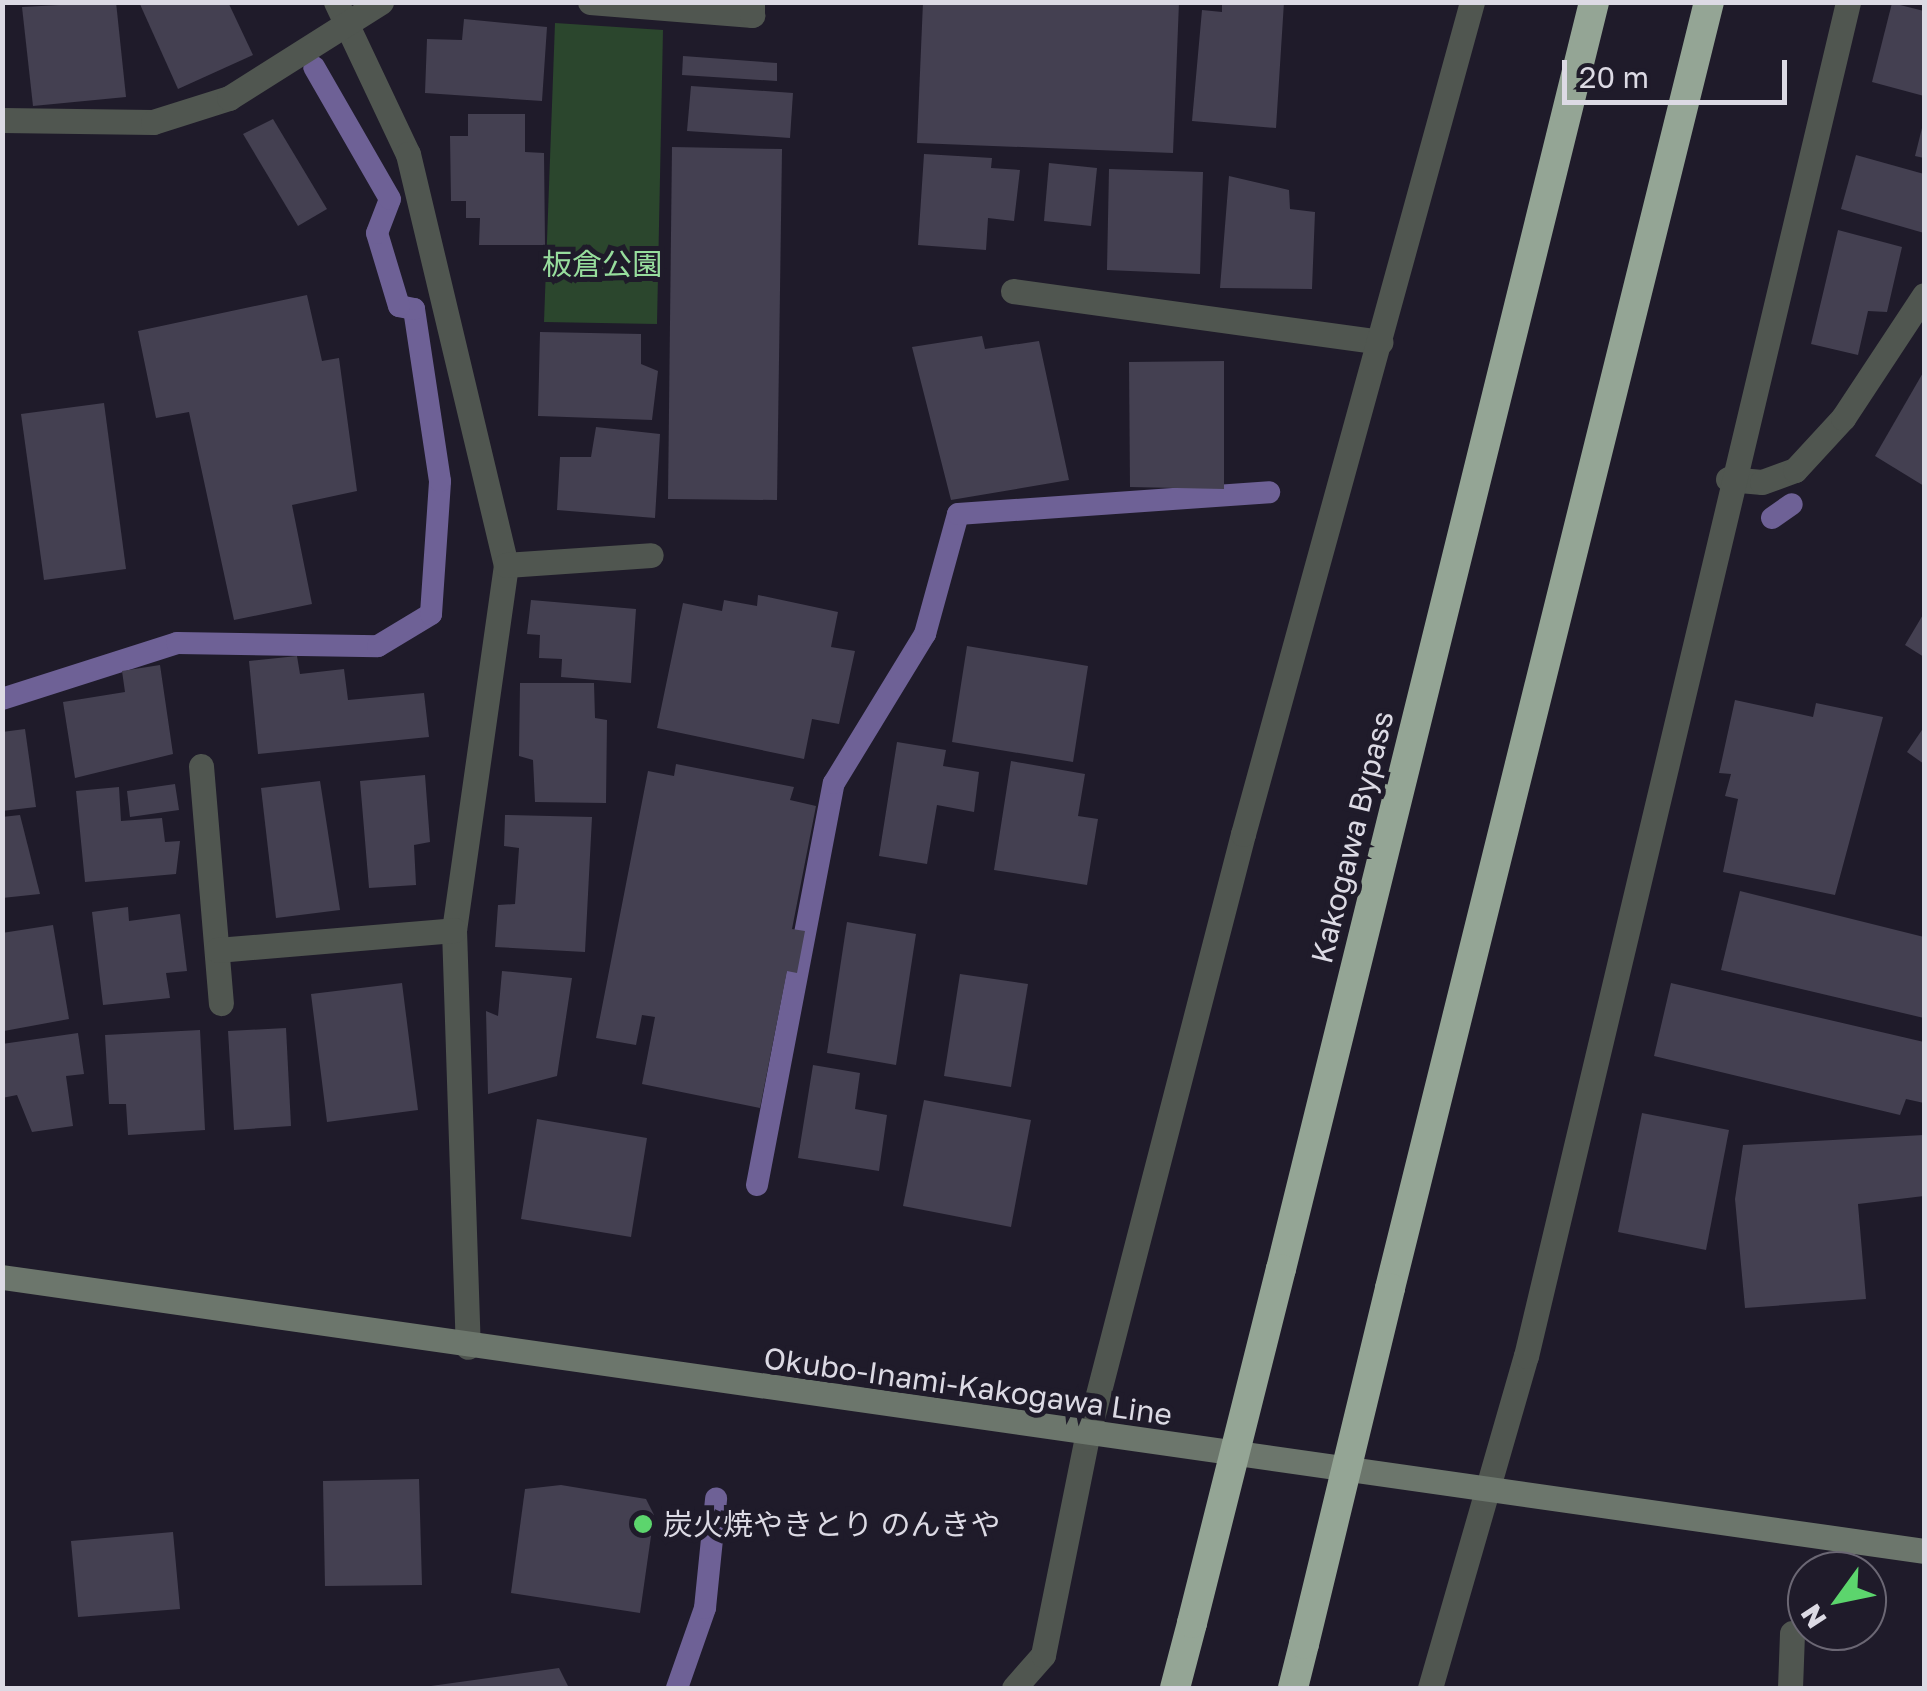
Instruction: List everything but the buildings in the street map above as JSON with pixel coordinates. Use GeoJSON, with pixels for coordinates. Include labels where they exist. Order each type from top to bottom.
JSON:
{"type":"FeatureCollection","features":[{"type":"Feature","properties":{"kind":"highway","name":"Kakogawa Bypass"},"geometry":{"type":"LineString","coordinates":[[1175,1688],[1594,2]]}},
{"type":"Feature","properties":{"kind":"highway"},"geometry":{"type":"LineString","coordinates":[[1293,1688],[1708,2]]}},
{"type":"Feature","properties":{"kind":"main road","name":"Okubo-Inami-Kakogawa Line"},"geometry":{"type":"LineString","coordinates":[[2,1278],[1088,1437],[1924,1551]]}},
{"type":"Feature","properties":{"kind":"street"},"geometry":{"type":"LineString","coordinates":[[336,2],[408,154],[506,565],[454,930],[468,1346]]}},
{"type":"Feature","properties":{"kind":"street"},"geometry":{"type":"LineString","coordinates":[[2,120],[153,122],[229,98],[349,26],[381,2]]}},
{"type":"Feature","properties":{"kind":"street"},"geometry":{"type":"LineString","coordinates":[[590,2],[752,16],[752,2]]}},
{"type":"Feature","properties":{"kind":"street"},"geometry":{"type":"LineString","coordinates":[[1037,1688],[1088,1437],[1472,2]]}},
{"type":"Feature","properties":{"kind":"street"},"geometry":{"type":"LineString","coordinates":[[1430,1688],[1488,1490],[1608,1023],[1728,479],[1848,2]]}},
{"type":"Feature","properties":{"kind":"street"},"geometry":{"type":"LineString","coordinates":[[1013,291],[1380,342]]}},
{"type":"Feature","properties":{"kind":"street"},"geometry":{"type":"LineString","coordinates":[[1728,479],[1762,482],[1794,470],[1843,418],[1924,295]]}},
{"type":"Feature","properties":{"kind":"street"},"geometry":{"type":"LineString","coordinates":[[506,565],[650,555]]}},
{"type":"Feature","properties":{"kind":"street"},"geometry":{"type":"LineString","coordinates":[[201,766],[221,1002]]}},
{"type":"Feature","properties":{"kind":"street"},"geometry":{"type":"LineString","coordinates":[[217,950],[454,930]]}},
{"type":"Feature","properties":{"kind":"street"},"geometry":{"type":"LineString","coordinates":[[1790,1688],[1791,1651]]}},
{"type":"Feature","properties":{"kind":"street"},"geometry":{"type":"LineString","coordinates":[[1014,1688],[1043,1655]]}},
{"type":"Feature","properties":{"kind":"green space","name":"板倉公園"},"geometry":{"type":"Polygon","coordinates":[[[555,23],[663,30],[657,324],[544,322],[555,23]]]}},
{"type":"Feature","properties":{"kind":"waterway"},"geometry":{"type":"LineString","coordinates":[[2,699],[177,643],[378,646],[431,614],[440,481],[414,309],[399,306],[377,233],[390,199],[314,67]]}},
{"type":"Feature","properties":{"kind":"waterway"},"geometry":{"type":"LineString","coordinates":[[757,1185],[834,783],[925,634],[958,514],[1269,492]]}},
{"type":"Feature","properties":{"kind":"waterway"},"geometry":{"type":"LineString","coordinates":[[1772,518],[1792,504]]}},
{"type":"Feature","properties":{"kind":"waterway"},"geometry":{"type":"LineString","coordinates":[[677,1688],[705,1608],[716,1499]]}},
{"type":"Feature","properties":{"kind":"place","name":"炭火焼やきとり のんきや"},"geometry":{"type":"Point","coordinates":[643,1524]}}]}
